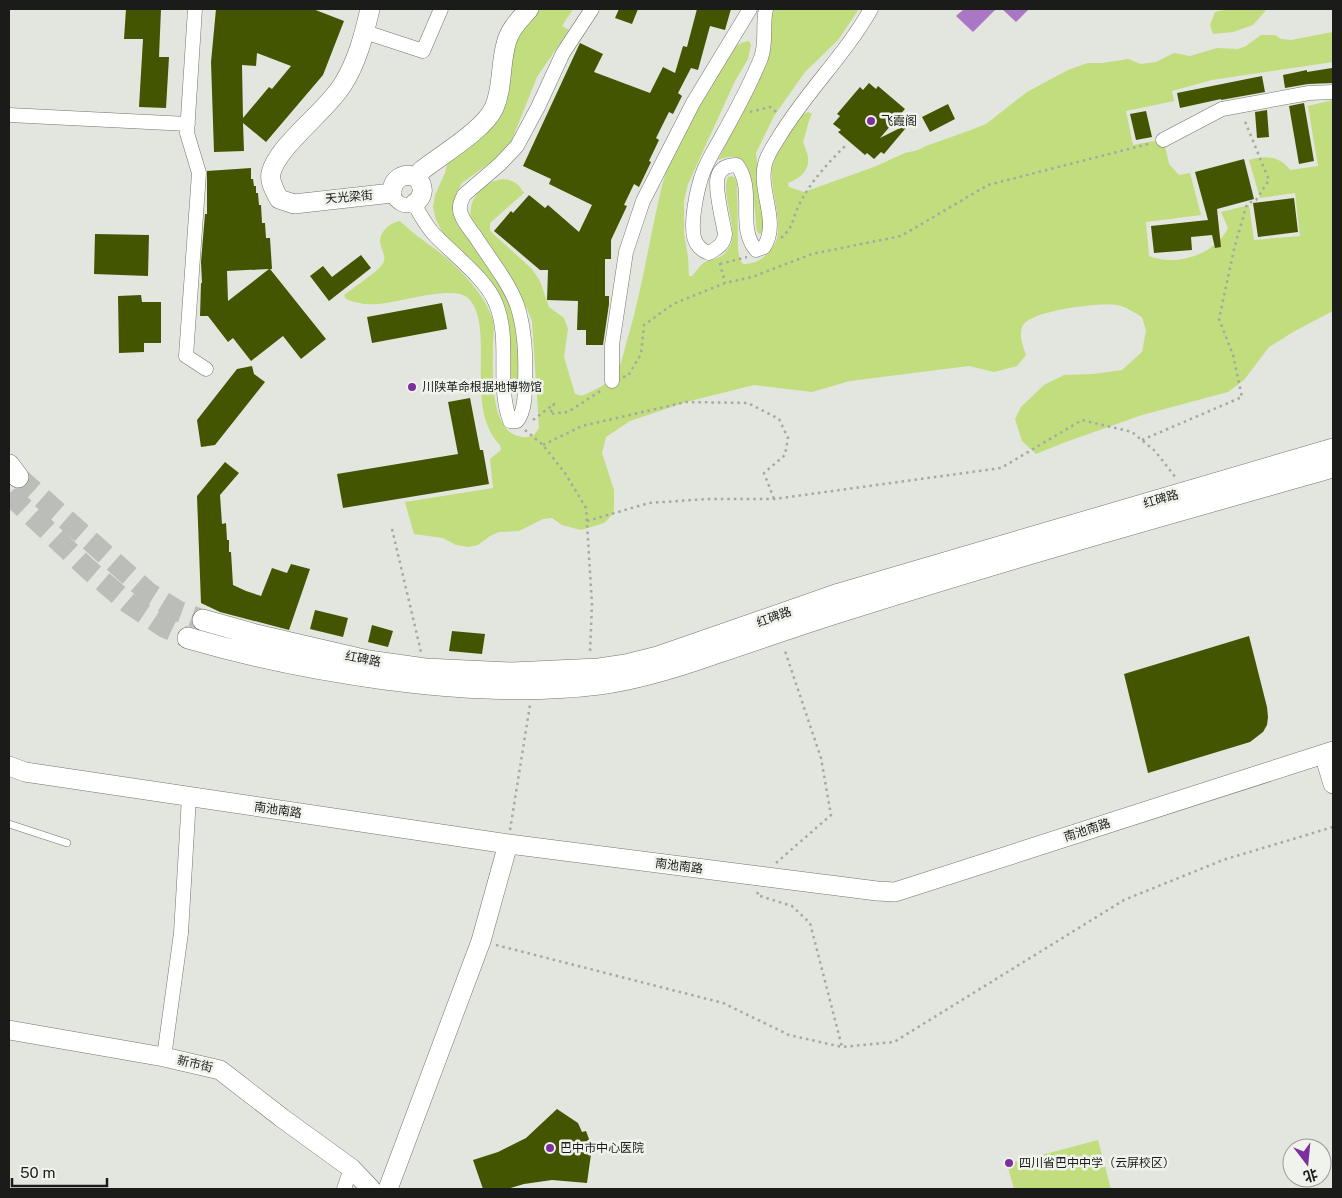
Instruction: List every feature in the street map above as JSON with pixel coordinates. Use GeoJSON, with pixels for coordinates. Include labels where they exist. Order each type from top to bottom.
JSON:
{"type":"FeatureCollection","features":[{"type":"Feature","properties":{"kind":"main road","name":"红碑路"},"geometry":{"type":"LineString","coordinates":[[203,620],[256,635],[368,661],[425,668],[512,673],[592,670],[626,665],[658,657],[838,594],[1333,449]]}},
{"type":"Feature","properties":{"kind":"main road"},"geometry":{"type":"LineString","coordinates":[[188,638],[282,662],[427,684],[483,688],[533,688],[599,684],[639,677],[848,609],[1333,467]]}},
{"type":"Feature","properties":{"kind":"street"},"geometry":{"type":"LineString","coordinates":[[195,9],[187,133],[199,173],[186,356],[206,369]]}},
{"type":"Feature","properties":{"kind":"street","name":"天光梁街"},"geometry":{"type":"LineString","coordinates":[[370,9],[365,32],[352,69],[331,101],[301,132],[277,161],[271,174],[272,187],[279,198],[294,204],[392,193]]}},
{"type":"Feature","properties":{"kind":"street"},"geometry":{"type":"LineString","coordinates":[[365,32],[423,51],[441,9]]}},
{"type":"Feature","properties":{"kind":"street"},"geometry":{"type":"LineString","coordinates":[[417,178],[421,171],[483,124],[494,108],[501,83],[506,42],[517,21],[529,9]]}},
{"type":"Feature","properties":{"kind":"street"},"geometry":{"type":"LineString","coordinates":[[414,204],[432,232],[488,288],[496,302],[502,324],[504,386],[507,410],[510,420],[521,426],[526,361],[522,323],[516,303],[508,288],[466,223],[460,210],[461,202],[464,195],[500,164],[516,146],[538,107],[562,53],[592,9]]}},
{"type":"Feature","properties":{"kind":"street"},"geometry":{"type":"LineString","coordinates":[[612,381],[612,345],[626,252],[643,201],[692,103],[750,9]]}},
{"type":"Feature","properties":{"kind":"street"},"geometry":{"type":"LineString","coordinates":[[766,9],[763,20],[764,38],[762,55],[735,113],[704,169],[694,203],[695,243],[701,250],[709,253],[718,248],[724,241],[726,234],[717,177],[721,170],[729,165],[737,166],[743,173],[746,185],[747,230],[750,242],[756,250],[764,247],[769,240],[770,229],[764,176],[765,164],[788,121],[860,29],[871,9]]}},
{"type":"Feature","properties":{"kind":"street"},"geometry":{"type":"LineString","coordinates":[[1163,140],[1222,109],[1309,92],[1333,92]]}},
{"type":"Feature","properties":{"kind":"street"},"geometry":{"type":"LineString","coordinates":[[9,115],[188,124]]}},
{"type":"Feature","properties":{"kind":"street"},"geometry":{"type":"LineString","coordinates":[[407,175],[417,178],[423,191],[420,200],[407,206],[402,205],[392,193],[394,183],[407,175]]}},
{"type":"Feature","properties":{"kind":"street"},"geometry":{"type":"LineString","coordinates":[[1329,753],[1333,784]]}},
{"type":"Feature","properties":{"kind":"street","name":"南池南路"},"geometry":{"type":"LineString","coordinates":[[9,766],[25,772],[508,844],[895,892],[1329,753]]}},
{"type":"Feature","properties":{"kind":"street"},"geometry":{"type":"LineString","coordinates":[[164,1057],[181,933],[189,797]]}},
{"type":"Feature","properties":{"kind":"street"},"geometry":{"type":"LineString","coordinates":[[388,1189],[481,940],[508,844]]}},
{"type":"Feature","properties":{"kind":"street","name":"新市街"},"geometry":{"type":"LineString","coordinates":[[9,1030],[164,1057],[220,1070],[351,1168],[371,1189]]}},
{"type":"Feature","properties":{"kind":"street"},"geometry":{"type":"LineString","coordinates":[[344,1189],[351,1168]]}},
{"type":"Feature","properties":{"kind":"lane"},"geometry":{"type":"LineString","coordinates":[[9,824],[68,843]]}},
{"type":"Feature","properties":{"kind":"path"},"geometry":{"type":"LineString","coordinates":[[1142,440],[1242,398],[1233,355],[1219,319],[1235,245],[1248,204],[1256,200],[1269,180],[1238,106]]}},
{"type":"Feature","properties":{"kind":"path"},"geometry":{"type":"LineString","coordinates":[[735,113],[754,112],[770,108],[788,121]]}},
{"type":"Feature","properties":{"kind":"path"},"geometry":{"type":"LineString","coordinates":[[592,670],[590,649],[592,604],[586,508],[565,473],[543,445],[521,426],[530,422],[554,404],[550,414],[568,412],[612,381],[628,376],[641,354],[644,325],[673,304],[725,283],[752,277],[812,254],[902,236],[988,185],[1163,140]]}},
{"type":"Feature","properties":{"kind":"path"},"geometry":{"type":"LineString","coordinates":[[778,241],[791,229],[798,208],[822,168],[846,144]]}},
{"type":"Feature","properties":{"kind":"path"},"geometry":{"type":"LineString","coordinates":[[714,250],[725,283]]}},
{"type":"Feature","properties":{"kind":"path"},"geometry":{"type":"LineString","coordinates":[[720,264],[747,257]]}},
{"type":"Feature","properties":{"kind":"path"},"geometry":{"type":"LineString","coordinates":[[543,445],[582,426],[686,402],[748,403],[780,419],[788,438],[785,455],[764,473],[774,499]]}},
{"type":"Feature","properties":{"kind":"path"},"geometry":{"type":"LineString","coordinates":[[587,521],[650,503],[707,499],[774,499],[1000,468],[1082,420],[1132,432],[1156,451],[1186,492]]}},
{"type":"Feature","properties":{"kind":"path"},"geometry":{"type":"LineString","coordinates":[[392,529],[425,668]]}},
{"type":"Feature","properties":{"kind":"path"},"geometry":{"type":"LineString","coordinates":[[779,632],[821,758],[831,815],[761,876],[757,895],[792,906],[810,924],[842,1047]]}},
{"type":"Feature","properties":{"kind":"path"},"geometry":{"type":"LineString","coordinates":[[508,844],[533,688]]}},
{"type":"Feature","properties":{"kind":"path"},"geometry":{"type":"LineString","coordinates":[[481,940],[723,1002],[788,1034],[842,1047],[894,1042],[1124,900],[1223,860],[1333,827]]}},
{"type":"Feature","properties":{"kind":"green space"},"geometry":{"type":"Polygon","coordinates":[[[538,9],[573,9],[562,26],[569,30],[537,77],[511,142],[496,158],[462,183],[454,201],[510,298],[517,318],[520,354],[518,386],[515,388],[511,383],[507,323],[444,235],[436,220],[433,207],[435,195],[445,173],[448,160],[484,134],[513,41],[538,9]]]}},
{"type":"Feature","properties":{"kind":"green space"},"geometry":{"type":"Polygon","coordinates":[[[771,9],[859,9],[838,40],[805,72],[774,116],[756,153],[764,226],[762,233],[759,234],[757,231],[752,184],[747,167],[741,159],[735,157],[718,160],[756,84],[771,9]]]}},
{"type":"Feature","properties":{"kind":"green space"},"geometry":{"type":"Polygon","coordinates":[[[1228,9],[1267,9],[1253,25],[1233,32],[1213,34],[1210,25],[1215,12],[1228,9]]]}},
{"type":"Feature","properties":{"kind":"green space"},"geometry":{"type":"Polygon","coordinates":[[[1333,32],[1333,62],[1212,80],[1172,91],[1174,101],[1126,111],[1133,145],[1154,141],[1162,142],[1169,164],[1179,175],[1190,173],[1201,215],[1146,222],[1149,256],[1171,260],[1194,256],[1214,245],[1228,228],[1221,212],[1249,205],[1254,240],[1300,236],[1295,193],[1260,198],[1249,160],[1261,157],[1277,159],[1290,170],[1318,166],[1308,106],[1333,100],[1333,311],[1269,347],[1244,380],[1228,392],[1142,415],[1036,454],[1022,441],[1015,419],[1021,407],[1044,385],[1064,375],[1122,370],[1142,352],[1146,330],[1142,317],[1127,308],[1109,304],[1067,308],[1039,315],[1023,325],[1021,340],[1026,355],[1017,366],[994,372],[969,366],[850,381],[812,392],[754,385],[686,402],[630,421],[606,437],[602,453],[614,490],[614,510],[604,523],[581,530],[562,525],[552,518],[543,519],[519,531],[499,532],[478,545],[468,547],[456,545],[443,538],[414,534],[405,502],[493,488],[490,459],[501,450],[500,445],[489,429],[483,411],[480,329],[477,312],[469,299],[462,295],[451,293],[368,304],[346,299],[344,295],[380,268],[384,262],[384,257],[380,238],[386,228],[393,224],[400,221],[447,258],[471,283],[485,302],[494,324],[493,383],[498,413],[504,425],[512,433],[527,437],[534,435],[539,428],[532,321],[527,309],[470,218],[471,207],[475,197],[485,187],[497,180],[510,180],[520,187],[524,193],[490,223],[490,231],[532,269],[540,281],[549,307],[564,318],[568,329],[564,357],[575,394],[582,396],[602,386],[612,379],[621,361],[634,316],[662,186],[671,160],[682,135],[724,58],[741,43],[749,41],[751,45],[748,59],[735,81],[688,184],[684,201],[684,234],[689,276],[692,276],[705,262],[722,256],[730,246],[732,231],[726,192],[728,177],[732,176],[735,178],[737,184],[738,250],[740,260],[743,264],[756,262],[767,254],[773,246],[776,240],[778,222],[772,177],[773,164],[778,150],[792,126],[808,112],[812,114],[803,141],[808,157],[807,166],[800,177],[788,183],[789,187],[804,192],[986,124],[1027,92],[1068,70],[1088,63],[1128,59],[1141,64],[1156,62],[1174,53],[1190,56],[1217,48],[1238,49],[1246,46],[1261,35],[1275,35],[1281,39],[1291,40],[1333,32]]]}},
{"type":"Feature","properties":{"kind":"green space"},"geometry":{"type":"Polygon","coordinates":[[[1098,1140],[1111,1189],[1014,1189],[1007,1164],[1098,1140]]]}},
{"type":"Feature","properties":{"kind":"shaded area"},"geometry":{"type":"Polygon","coordinates":[[[964,9],[996,9],[973,32],[956,16],[964,9]]]}},
{"type":"Feature","properties":{"kind":"shaded area"},"geometry":{"type":"Polygon","coordinates":[[[1002,9],[1029,9],[1016,22],[1002,9]]]}},
{"type":"Feature","properties":{"kind":"building"},"geometry":{"type":"Polygon","coordinates":[[[126,9],[161,9],[159,57],[169,57],[166,108],[139,107],[143,39],[124,39],[126,9]]]}},
{"type":"Feature","properties":{"kind":"building"},"geometry":{"type":"Polygon","coordinates":[[[216,9],[313,9],[344,21],[323,75],[266,142],[243,123],[244,151],[214,152],[211,62],[216,9]],[[257,53],[256,66],[242,65],[243,118],[269,87],[272,89],[291,66],[257,53]]]}},
{"type":"Feature","properties":{"kind":"building"},"geometry":{"type":"Polygon","coordinates":[[[619,9],[638,9],[632,24],[615,18],[619,9]]]}},
{"type":"Feature","properties":{"kind":"building"},"geometry":{"type":"Polygon","coordinates":[[[697,9],[731,9],[725,30],[710,26],[698,70],[691,68],[678,93],[682,96],[673,114],[669,112],[656,138],[659,140],[639,187],[634,184],[624,205],[627,206],[611,240],[611,259],[605,259],[605,296],[609,296],[609,304],[603,345],[586,345],[586,330],[577,330],[578,301],[547,300],[548,270],[540,270],[494,231],[511,211],[513,213],[529,195],[545,208],[548,205],[579,232],[592,205],[549,184],[551,179],[523,166],[580,43],[603,54],[594,72],[650,93],[663,67],[675,73],[683,46],[687,47],[697,9]]]}},
{"type":"Feature","properties":{"kind":"building"},"geometry":{"type":"Polygon","coordinates":[[[1332,68],[1333,83],[1308,84],[1285,88],[1283,75],[1307,70],[1307,72],[1332,68]]]}},
{"type":"Feature","properties":{"kind":"building"},"geometry":{"type":"Polygon","coordinates":[[[1262,76],[1265,92],[1180,108],[1177,93],[1262,76]]]}},
{"type":"Feature","properties":{"kind":"building","name":"飞霞阁"},"geometry":{"type":"Polygon","coordinates":[[[869,83],[876,89],[878,86],[905,109],[880,138],[910,123],[884,154],[881,152],[874,159],[867,153],[865,155],[838,132],[841,130],[833,124],[840,116],[837,114],[860,87],[863,90],[869,83]]]}},
{"type":"Feature","properties":{"kind":"building"},"geometry":{"type":"Polygon","coordinates":[[[1304,103],[1314,161],[1299,164],[1289,106],[1304,103]]]}},
{"type":"Feature","properties":{"kind":"building"},"geometry":{"type":"Polygon","coordinates":[[[948,104],[955,119],[930,132],[922,117],[948,104]]]}},
{"type":"Feature","properties":{"kind":"building"},"geometry":{"type":"Polygon","coordinates":[[[1267,110],[1269,137],[1257,138],[1255,112],[1267,110]]]}},
{"type":"Feature","properties":{"kind":"building"},"geometry":{"type":"Polygon","coordinates":[[[1146,111],[1152,137],[1136,140],[1130,114],[1146,111]]]}},
{"type":"Feature","properties":{"kind":"building"},"geometry":{"type":"Polygon","coordinates":[[[1244,159],[1254,199],[1217,209],[1221,247],[1215,248],[1212,235],[1191,237],[1192,250],[1154,253],[1151,226],[1208,220],[1195,172],[1244,159]]]}},
{"type":"Feature","properties":{"kind":"building"},"geometry":{"type":"Polygon","coordinates":[[[251,168],[251,179],[253,179],[254,186],[256,186],[256,193],[258,193],[262,223],[265,223],[266,238],[270,238],[272,269],[270,269],[326,339],[301,359],[283,336],[251,361],[233,338],[228,342],[208,316],[200,316],[201,262],[205,214],[207,214],[207,171],[251,168]],[[269,269],[227,271],[228,301],[269,269]]]}},
{"type":"Feature","properties":{"kind":"building"},"geometry":{"type":"Polygon","coordinates":[[[1294,198],[1298,232],[1258,237],[1253,203],[1294,198]]]}},
{"type":"Feature","properties":{"kind":"building"},"geometry":{"type":"Polygon","coordinates":[[[95,234],[149,235],[148,276],[94,274],[95,234]]]}},
{"type":"Feature","properties":{"kind":"building"},"geometry":{"type":"Polygon","coordinates":[[[361,255],[371,268],[329,301],[310,276],[323,266],[332,277],[361,255]]]}},
{"type":"Feature","properties":{"kind":"building"},"geometry":{"type":"Polygon","coordinates":[[[141,295],[142,302],[161,302],[161,343],[144,343],[144,352],[119,353],[118,296],[141,295]]]}},
{"type":"Feature","properties":{"kind":"building"},"geometry":{"type":"Polygon","coordinates":[[[442,303],[447,329],[372,343],[367,317],[442,303]]]}},
{"type":"Feature","properties":{"kind":"building"},"geometry":{"type":"Polygon","coordinates":[[[252,366],[254,374],[265,382],[215,445],[201,447],[197,420],[237,369],[252,366]]]}},
{"type":"Feature","properties":{"kind":"building"},"geometry":{"type":"Polygon","coordinates":[[[470,398],[489,484],[343,508],[337,474],[458,454],[448,402],[470,398]]]}},
{"type":"Feature","properties":{"kind":"building"},"geometry":{"type":"Polygon","coordinates":[[[225,462],[239,473],[220,495],[222,524],[226,523],[229,552],[231,552],[233,585],[261,596],[272,568],[287,573],[291,564],[310,569],[289,630],[220,612],[201,603],[197,496],[225,462]]]}},
{"type":"Feature","properties":{"kind":"building"},"geometry":{"type":"Polygon","coordinates":[[[315,610],[348,618],[343,637],[310,629],[315,610]]]}},
{"type":"Feature","properties":{"kind":"building"},"geometry":{"type":"Polygon","coordinates":[[[372,625],[393,631],[388,647],[368,642],[372,625]]]}},
{"type":"Feature","properties":{"kind":"building"},"geometry":{"type":"Polygon","coordinates":[[[452,631],[485,634],[482,654],[449,651],[452,631]]]}},
{"type":"Feature","properties":{"kind":"building"},"geometry":{"type":"Polygon","coordinates":[[[1249,636],[1267,707],[1267,725],[1263,732],[1250,742],[1148,773],[1124,674],[1249,636]]]}},
{"type":"Feature","properties":{"kind":"building","name":"巴中市中心医院"},"geometry":{"type":"Polygon","coordinates":[[[557,1109],[578,1123],[582,1132],[586,1131],[592,1147],[587,1183],[552,1180],[524,1184],[507,1189],[483,1189],[473,1160],[498,1152],[526,1138],[557,1109]]]}},
{"type":"Feature","properties":{"kind":"tunnel"},"geometry":{"type":"LineString","coordinates":[[18,477],[149,593],[178,611],[203,620]]}},
{"type":"Feature","properties":{"kind":"tunnel"},"geometry":{"type":"LineString","coordinates":[[9,494],[87,568],[128,603],[164,627],[188,638]]}},
{"type":"Feature","properties":{"kind":"place","name":"飞霞阁"},"geometry":{"type":"Point","coordinates":[871,121]}},
{"type":"Feature","properties":{"kind":"place","name":"川陕革命根据地博物馆"},"geometry":{"type":"Point","coordinates":[412,387]}},
{"type":"Feature","properties":{"kind":"place","name":"巴中市中心医院"},"geometry":{"type":"Point","coordinates":[550,1148]}},
{"type":"Feature","properties":{"kind":"place","name":"四川省巴中中学（云屏校区）"},"geometry":{"type":"Point","coordinates":[1009,1163]}}]}
